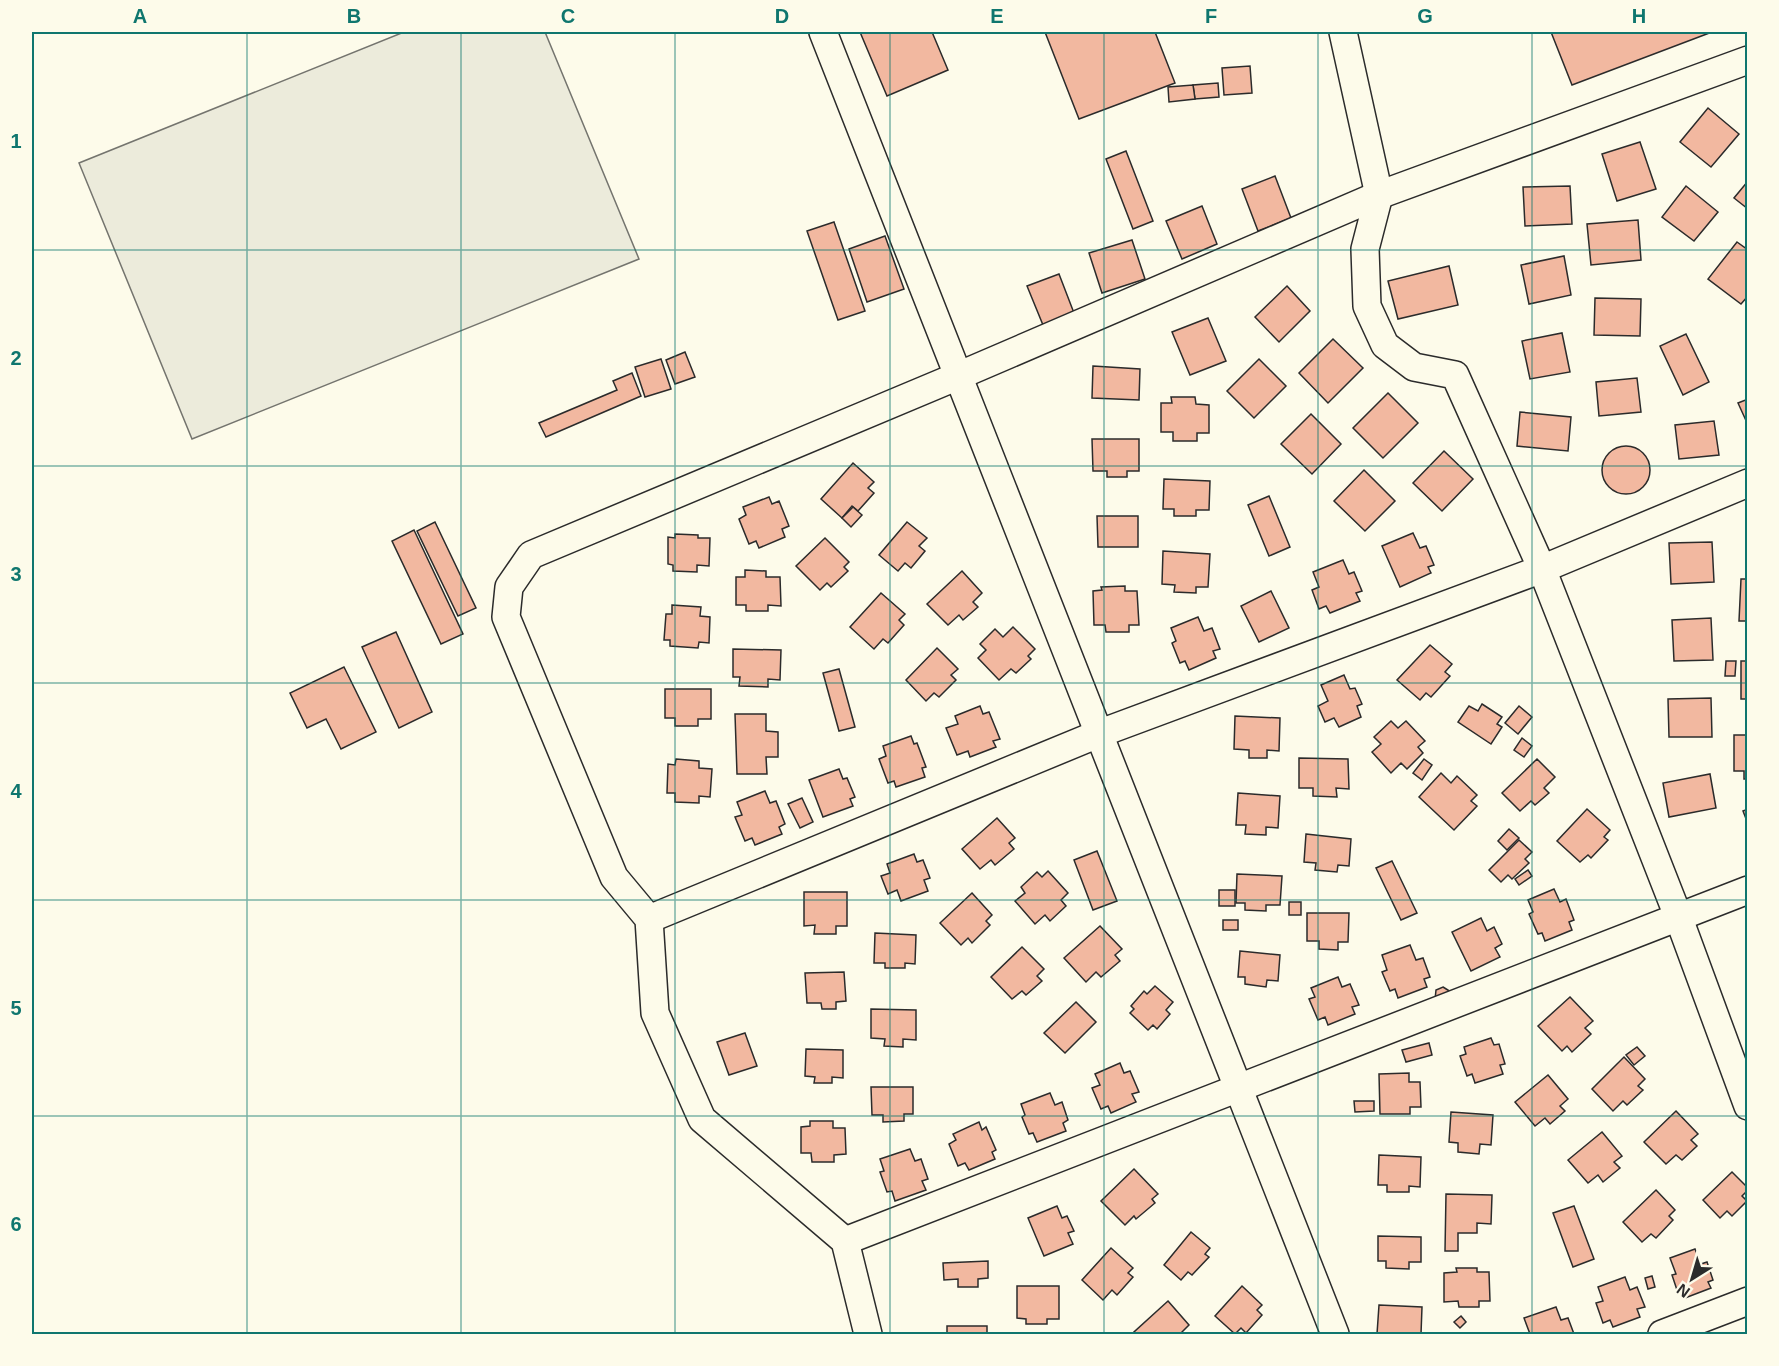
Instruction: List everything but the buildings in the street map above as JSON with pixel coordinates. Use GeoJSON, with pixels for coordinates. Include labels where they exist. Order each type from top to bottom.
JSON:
{"type":"FeatureCollection","features":[{"type":"Feature","properties":{"kind":"street"},"geometry":{"type":"LineString","coordinates":[[823,32],[1335,1335]]}},
{"type":"Feature","properties":{"kind":"street"},"geometry":{"type":"LineString","coordinates":[[1343,32],[1379,195],[1365,249],[1367,306],[1385,345],[1414,367],[1455,375],[1542,569],[1678,916],[1748,1106]]}},
{"type":"Feature","properties":{"kind":"street"},"geometry":{"type":"LineString","coordinates":[[868,1335],[845,1241],[702,1119],[655,1013],[649,919],[614,877],[506,617],[509,587],[531,555],[958,376],[1379,195],[1748,60]]}},
{"type":"Feature","properties":{"kind":"street"},"geometry":{"type":"LineString","coordinates":[[649,919],[1098,734],[1542,569],[1748,483]]}},
{"type":"Feature","properties":{"kind":"street"},"geometry":{"type":"LineString","coordinates":[[845,1241],[1748,890]]}},
{"type":"Feature","properties":{"kind":"street"},"geometry":{"type":"LineString","coordinates":[[1662,1335],[1748,1301]]}},
{"type":"Feature","properties":{"kind":"shaded area"},"geometry":{"type":"Polygon","coordinates":[[[404,32],[545,32],[639,259],[192,439],[79,163],[404,32]]]}}]}
